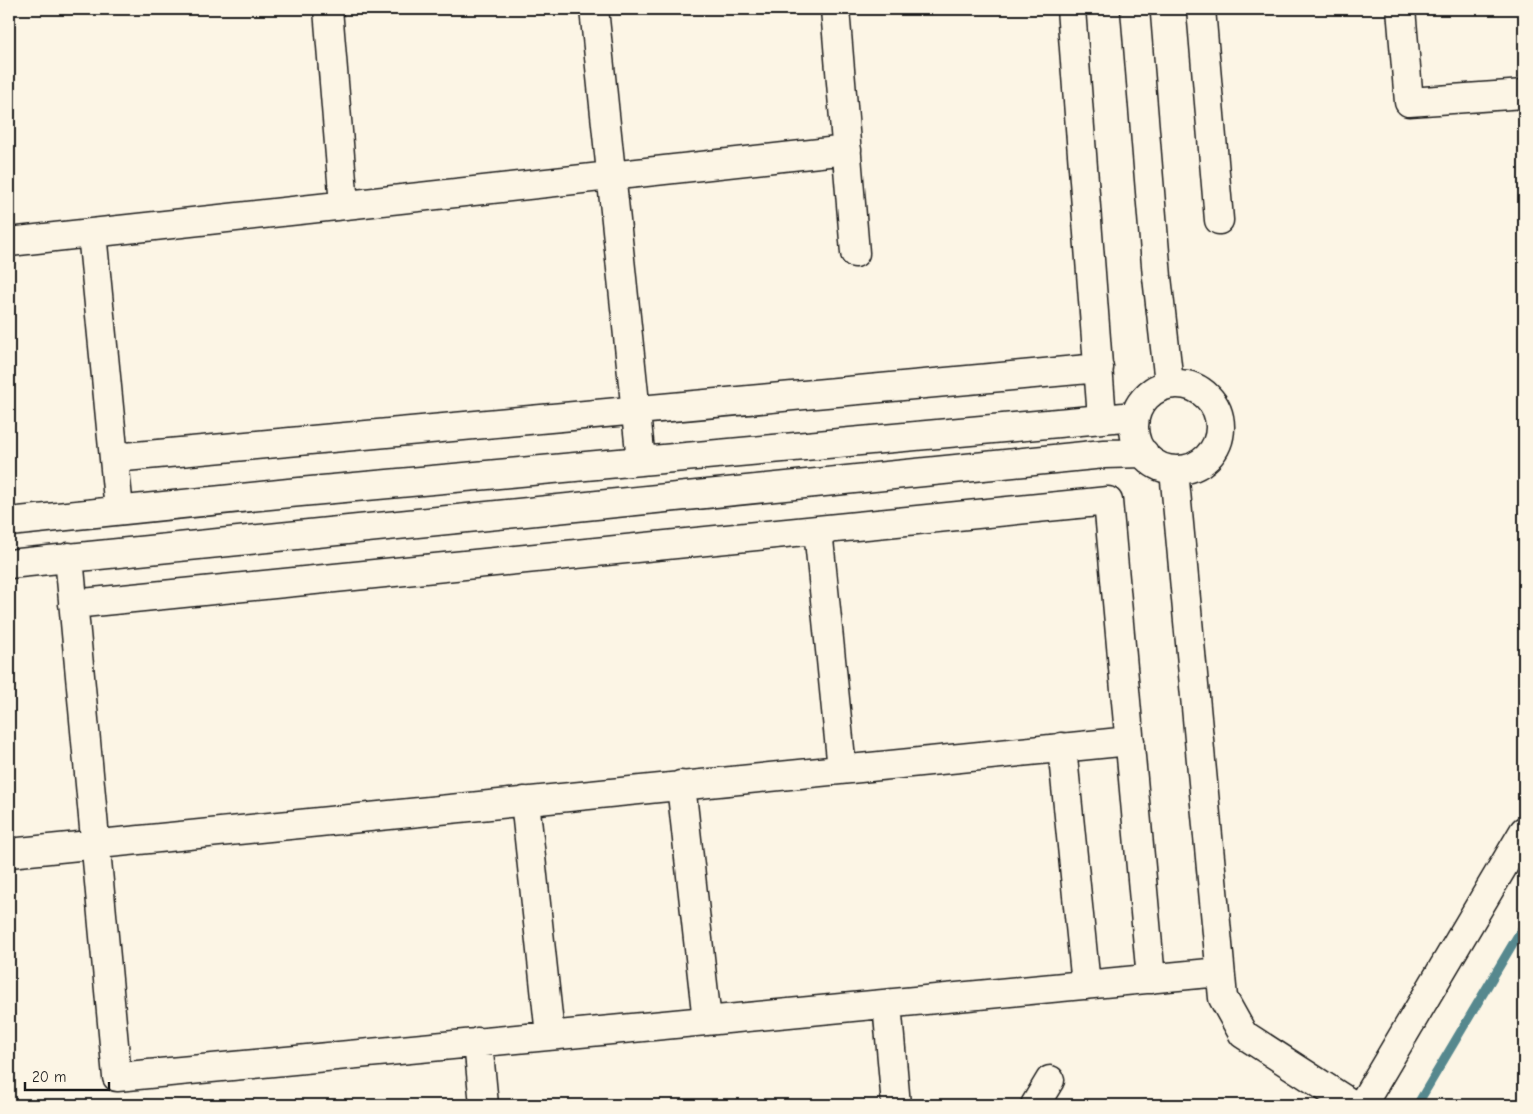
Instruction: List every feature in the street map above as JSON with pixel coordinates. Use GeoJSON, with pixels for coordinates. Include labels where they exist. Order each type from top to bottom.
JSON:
{"type":"FeatureCollection","features":[{"type":"Feature","properties":{"kind":"street"},"geometry":{"type":"LineString","coordinates":[[328,9],[344,206]]}},
{"type":"Feature","properties":{"kind":"street"},"geometry":{"type":"LineString","coordinates":[[594,9],[641,460]]}},
{"type":"Feature","properties":{"kind":"street"},"geometry":{"type":"LineString","coordinates":[[835,9],[856,253]]}},
{"type":"Feature","properties":{"kind":"street"},"geometry":{"type":"LineString","coordinates":[[1071,9],[1102,418]]}},
{"type":"Feature","properties":{"kind":"street"},"geometry":{"type":"LineString","coordinates":[[1135,9],[1157,277],[1169,383]]}},
{"type":"Feature","properties":{"kind":"street"},"geometry":{"type":"LineString","coordinates":[[1201,9],[1219,220]]}},
{"type":"Feature","properties":{"kind":"street"},"geometry":{"type":"LineString","coordinates":[[1402,9],[1409,102],[1524,94]]}},
{"type":"Feature","properties":{"kind":"street"},"geometry":{"type":"LineString","coordinates":[[9,242],[847,150]]}},
{"type":"Feature","properties":{"kind":"street"},"geometry":{"type":"LineString","coordinates":[[92,233],[119,510]]}},
{"type":"Feature","properties":{"kind":"street"},"geometry":{"type":"LineString","coordinates":[[114,458],[1099,368]]}},
{"type":"Feature","properties":{"kind":"street"},"geometry":{"type":"LineString","coordinates":[[1169,383],[1184,383],[1202,391],[1212,401],[1220,419],[1220,437],[1213,452],[1202,462],[1185,470],[1167,470],[1152,463],[1138,445],[1134,434],[1135,416],[1141,402],[1153,390],[1169,383]]}},
{"type":"Feature","properties":{"kind":"street"},"geometry":{"type":"LineString","coordinates":[[9,522],[641,460],[1135,416]]}},
{"type":"Feature","properties":{"kind":"street"},"geometry":{"type":"LineString","coordinates":[[9,572],[21,562],[1104,454],[1144,453]]}},
{"type":"Feature","properties":{"kind":"street"},"geometry":{"type":"LineString","coordinates":[[1174,470],[1223,998],[1243,1034],[1353,1105]]}},
{"type":"Feature","properties":{"kind":"street"},"geometry":{"type":"LineString","coordinates":[[73,604],[1108,501],[1151,979]]}},
{"type":"Feature","properties":{"kind":"street"},"geometry":{"type":"LineString","coordinates":[[9,513],[36,519]]}},
{"type":"Feature","properties":{"kind":"street"},"geometry":{"type":"LineString","coordinates":[[818,530],[842,769]]}},
{"type":"Feature","properties":{"kind":"street"},"geometry":{"type":"LineString","coordinates":[[69,558],[117,1077],[1220,972]]}},
{"type":"Feature","properties":{"kind":"street"},"geometry":{"type":"LineString","coordinates":[[9,853],[1130,740]]}},
{"type":"Feature","properties":{"kind":"street"},"geometry":{"type":"LineString","coordinates":[[1062,748],[1086,985]]}},
{"type":"Feature","properties":{"kind":"street"},"geometry":{"type":"LineString","coordinates":[[681,785],[707,1021]]}},
{"type":"Feature","properties":{"kind":"street"},"geometry":{"type":"LineString","coordinates":[[525,801],[550,1035]]}},
{"type":"Feature","properties":{"kind":"street"},"geometry":{"type":"LineString","coordinates":[[1362,1105],[1524,831]]}},
{"type":"Feature","properties":{"kind":"street"},"geometry":{"type":"LineString","coordinates":[[887,1004],[896,1105]]}},
{"type":"Feature","properties":{"kind":"street"},"geometry":{"type":"LineString","coordinates":[[478,1042],[484,1105]]}},
{"type":"Feature","properties":{"kind":"street"},"geometry":{"type":"LineString","coordinates":[[1036,1105],[1050,1080]]}},
{"type":"Feature","properties":{"kind":"waterway"},"geometry":{"type":"LineString","coordinates":[[1417,1105],[1524,925]]}}]}
